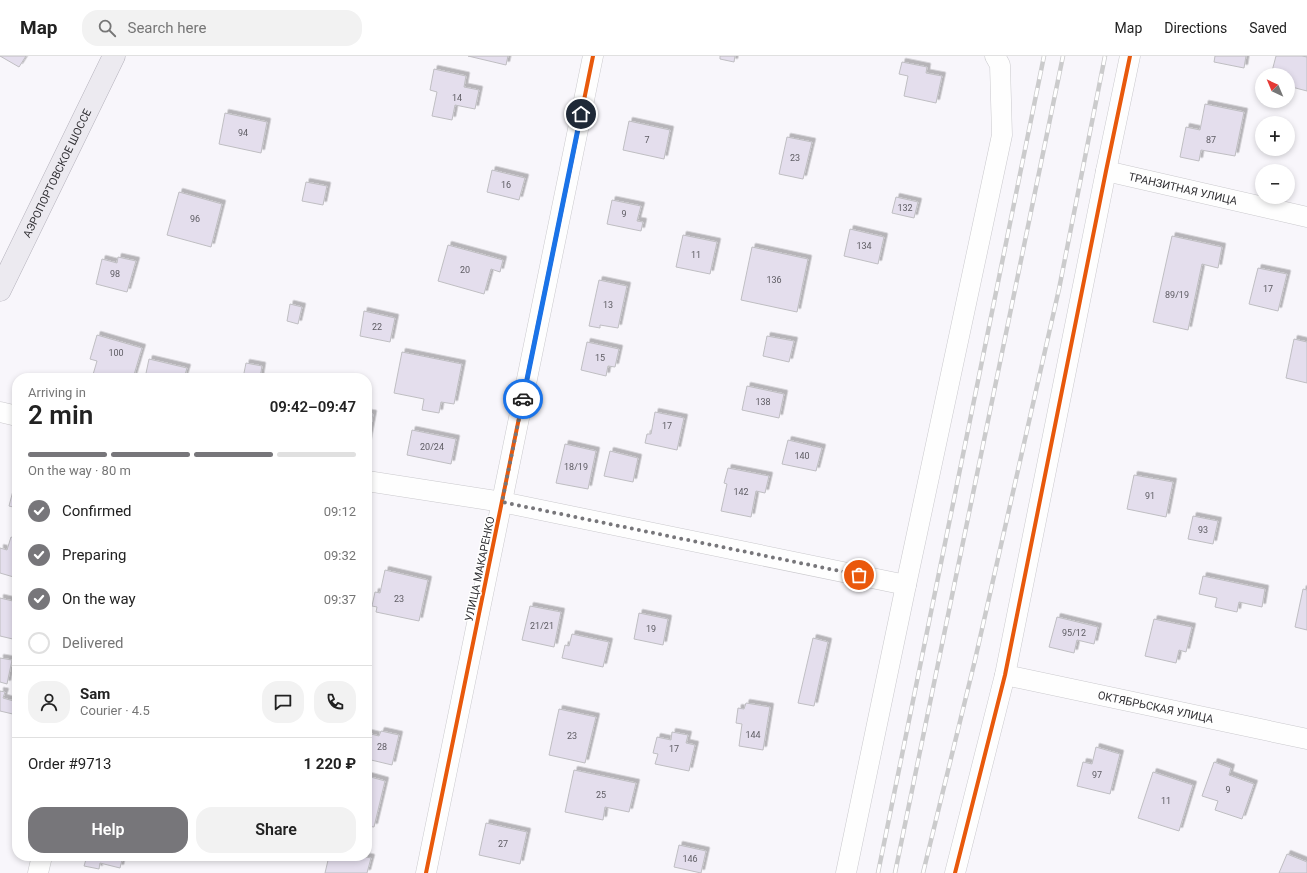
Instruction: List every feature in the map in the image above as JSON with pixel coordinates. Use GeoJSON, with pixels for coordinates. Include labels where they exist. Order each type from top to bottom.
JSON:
{"type":"FeatureCollection","features":[{"type":"Feature","properties":{"kind":"main road","name":"АЭРОПОРТОВСКОЕ ШОССЕ"},"geometry":{"type":"LineString","coordinates":[[0,290],[114,56]]}},
{"type":"Feature","properties":{"kind":"street","name":"УЛИЦА МАКАРЕНКО"},"geometry":{"type":"LineString","coordinates":[[426,873],[593,56]]}},
{"type":"Feature","properties":{"kind":"street"},"geometry":{"type":"LineString","coordinates":[[846,873],[1002,135],[1000,65],[996,56]]}},
{"type":"Feature","properties":{"kind":"street"},"geometry":{"type":"LineString","coordinates":[[955,873],[1005,675],[1130,56]]}},
{"type":"Feature","properties":{"kind":"street","name":"ТРАНЗИТНАЯ УЛИЦА"},"geometry":{"type":"LineString","coordinates":[[1106,171],[1307,217]]}},
{"type":"Feature","properties":{"kind":"street"},"geometry":{"type":"LineString","coordinates":[[0,412],[12,415]]}},
{"type":"Feature","properties":{"kind":"street"},"geometry":{"type":"LineString","coordinates":[[372,482],[502,502],[906,585]]}},
{"type":"Feature","properties":{"kind":"street","name":"ОКТЯБРЬСКАЯ УЛИЦА"},"geometry":{"type":"LineString","coordinates":[[1005,675],[1307,739]]}},
{"type":"Feature","properties":{"kind":"street"},"geometry":{"type":"LineString","coordinates":[[38,873],[41,861]]}},
{"type":"Feature","properties":{"kind":"building"},"geometry":{"type":"Polygon","coordinates":[[[0,56],[26,56],[19,67],[0,56]]]}},
{"type":"Feature","properties":{"kind":"building"},"geometry":{"type":"Polygon","coordinates":[[[468,56],[508,56],[506,65],[468,56]]]}},
{"type":"Feature","properties":{"kind":"building"},"geometry":{"type":"Polygon","coordinates":[[[720,56],[735,56],[734,62],[720,59],[720,56]]]}},
{"type":"Feature","properties":{"kind":"building"},"geometry":{"type":"Polygon","coordinates":[[[1215,56],[1246,56],[1244,68],[1214,62],[1215,56]]]}},
{"type":"Feature","properties":{"kind":"building"},"geometry":{"type":"Polygon","coordinates":[[[1276,56],[1307,57],[1307,91],[1295,88],[1295,68],[1273,68],[1276,56]]]}},
{"type":"Feature","properties":{"kind":"building"},"geometry":{"type":"Polygon","coordinates":[[[902,62],[927,67],[926,73],[942,76],[936,103],[904,96],[908,76],[899,74],[902,62]]]}},
{"type":"Feature","properties":{"kind":"building"},"geometry":{"type":"Polygon","coordinates":[[[434,69],[466,76],[464,87],[479,90],[475,109],[455,105],[452,120],[432,116],[437,92],[430,90],[434,69]]]}},
{"type":"Feature","properties":{"kind":"building"},"geometry":{"type":"Polygon","coordinates":[[[1205,104],[1244,112],[1235,156],[1201,150],[1199,161],[1180,157],[1186,127],[1200,130],[1205,104]]]}},
{"type":"Feature","properties":{"kind":"building"},"geometry":{"type":"Polygon","coordinates":[[[225,113],[267,122],[261,153],[219,144],[225,113]]]}},
{"type":"Feature","properties":{"kind":"building"},"geometry":{"type":"Polygon","coordinates":[[[629,121],[670,130],[664,159],[623,150],[629,121]]]}},
{"type":"Feature","properties":{"kind":"building"},"geometry":{"type":"Polygon","coordinates":[[[787,137],[812,142],[803,179],[779,174],[787,137]]]}},
{"type":"Feature","properties":{"kind":"building"},"geometry":{"type":"Polygon","coordinates":[[[492,170],[525,178],[519,200],[487,192],[492,170]]]}},
{"type":"Feature","properties":{"kind":"building"},"geometry":{"type":"Polygon","coordinates":[[[306,182],[327,186],[323,205],[302,201],[306,182]]]}},
{"type":"Feature","properties":{"kind":"building"},"geometry":{"type":"Polygon","coordinates":[[[179,192],[222,204],[211,247],[167,235],[179,192]]]}},
{"type":"Feature","properties":{"kind":"building"},"geometry":{"type":"Polygon","coordinates":[[[896,197],[918,202],[914,218],[892,213],[896,197]]]}},
{"type":"Feature","properties":{"kind":"building"},"geometry":{"type":"Polygon","coordinates":[[[612,200],[641,206],[637,221],[643,222],[641,231],[607,224],[612,200]]]}},
{"type":"Feature","properties":{"kind":"building"},"geometry":{"type":"Polygon","coordinates":[[[850,229],[884,237],[878,264],[844,256],[850,229]]]}},
{"type":"Feature","properties":{"kind":"building"},"geometry":{"type":"Polygon","coordinates":[[[683,235],[717,242],[710,274],[676,267],[683,235]]]}},
{"type":"Feature","properties":{"kind":"building"},"geometry":{"type":"Polygon","coordinates":[[[1172,236],[1222,247],[1218,268],[1202,264],[1188,330],[1153,322],[1172,236]]]}},
{"type":"Feature","properties":{"kind":"building"},"geometry":{"type":"Polygon","coordinates":[[[448,245],[503,260],[500,272],[491,269],[484,294],[438,281],[448,245]]]}},
{"type":"Feature","properties":{"kind":"building"},"geometry":{"type":"Polygon","coordinates":[[[752,247],[808,259],[797,312],[741,300],[752,247]]]}},
{"type":"Feature","properties":{"kind":"building"},"geometry":{"type":"Polygon","coordinates":[[[118,257],[136,261],[127,292],[96,284],[102,259],[117,263],[118,257]]]}},
{"type":"Feature","properties":{"kind":"building"},"geometry":{"type":"Polygon","coordinates":[[[1258,268],[1287,274],[1278,311],[1249,304],[1258,268]]]}},
{"type":"Feature","properties":{"kind":"building"},"geometry":{"type":"Polygon","coordinates":[[[599,280],[627,286],[618,328],[600,325],[600,328],[589,326],[599,280]]]}},
{"type":"Feature","properties":{"kind":"building"},"geometry":{"type":"Polygon","coordinates":[[[290,304],[302,307],[298,324],[287,321],[290,304]]]}},
{"type":"Feature","properties":{"kind":"building"},"geometry":{"type":"Polygon","coordinates":[[[364,311],[395,318],[390,342],[360,336],[364,311]]]}},
{"type":"Feature","properties":{"kind":"building"},"geometry":{"type":"Polygon","coordinates":[[[97,335],[142,348],[134,373],[93,373],[97,361],[90,359],[97,335]]]}},
{"type":"Feature","properties":{"kind":"building"},"geometry":{"type":"Polygon","coordinates":[[[767,336],[794,341],[789,362],[763,356],[767,336]]]}},
{"type":"Feature","properties":{"kind":"building"},"geometry":{"type":"Polygon","coordinates":[[[1294,339],[1307,342],[1307,383],[1286,378],[1294,339]]]}},
{"type":"Feature","properties":{"kind":"building"},"geometry":{"type":"Polygon","coordinates":[[[587,342],[619,349],[615,367],[608,366],[606,376],[581,370],[587,342]]]}},
{"type":"Feature","properties":{"kind":"building"},"geometry":{"type":"Polygon","coordinates":[[[402,352],[462,364],[454,404],[441,402],[439,413],[422,410],[424,399],[394,393],[402,352]]]}},
{"type":"Feature","properties":{"kind":"building"},"geometry":{"type":"Polygon","coordinates":[[[149,359],[187,368],[186,373],[146,373],[149,359]]]}},
{"type":"Feature","properties":{"kind":"building"},"geometry":{"type":"Polygon","coordinates":[[[246,363],[262,366],[261,373],[244,373],[246,363]]]}},
{"type":"Feature","properties":{"kind":"building"},"geometry":{"type":"Polygon","coordinates":[[[747,386],[784,394],[779,418],[742,410],[747,386]]]}},
{"type":"Feature","properties":{"kind":"building"},"geometry":{"type":"Polygon","coordinates":[[[655,412],[684,418],[677,450],[645,443],[647,434],[651,434],[655,412]]]}},
{"type":"Feature","properties":{"kind":"building"},"geometry":{"type":"Polygon","coordinates":[[[412,430],[456,439],[451,464],[407,455],[412,430]]]}},
{"type":"Feature","properties":{"kind":"building"},"geometry":{"type":"Polygon","coordinates":[[[788,440],[822,448],[816,471],[782,464],[788,440]]]}},
{"type":"Feature","properties":{"kind":"building"},"geometry":{"type":"Polygon","coordinates":[[[565,444],[596,451],[588,489],[556,483],[565,444]]]}},
{"type":"Feature","properties":{"kind":"building"},"geometry":{"type":"Polygon","coordinates":[[[610,451],[638,458],[633,482],[604,476],[610,451]]]}},
{"type":"Feature","properties":{"kind":"building"},"geometry":{"type":"Polygon","coordinates":[[[728,468],[769,476],[765,493],[756,491],[751,517],[721,511],[727,484],[724,483],[728,468]]]}},
{"type":"Feature","properties":{"kind":"building"},"geometry":{"type":"Polygon","coordinates":[[[1134,475],[1173,482],[1166,517],[1127,509],[1134,475]]]}},
{"type":"Feature","properties":{"kind":"building"},"geometry":{"type":"Polygon","coordinates":[[[12,494],[12,507],[9,506],[12,494]]]}},
{"type":"Feature","properties":{"kind":"building"},"geometry":{"type":"Polygon","coordinates":[[[1193,516],[1218,521],[1213,544],[1188,539],[1193,516]]]}},
{"type":"Feature","properties":{"kind":"building"},"geometry":{"type":"Polygon","coordinates":[[[12,537],[12,577],[0,573],[0,548],[7,550],[12,537]]]}},
{"type":"Feature","properties":{"kind":"building"},"geometry":{"type":"Polygon","coordinates":[[[385,570],[428,580],[419,621],[376,612],[377,607],[372,606],[375,592],[380,593],[385,570]]]}},
{"type":"Feature","properties":{"kind":"building"},"geometry":{"type":"Polygon","coordinates":[[[1203,576],[1265,589],[1262,607],[1239,602],[1237,612],[1215,607],[1217,598],[1199,594],[1203,576]]]}},
{"type":"Feature","properties":{"kind":"building"},"geometry":{"type":"Polygon","coordinates":[[[1303,589],[1307,590],[1307,630],[1295,627],[1303,589]]]}},
{"type":"Feature","properties":{"kind":"building"},"geometry":{"type":"Polygon","coordinates":[[[0,598],[12,601],[12,639],[0,636],[0,598]]]}},
{"type":"Feature","properties":{"kind":"building"},"geometry":{"type":"Polygon","coordinates":[[[530,606],[561,612],[554,647],[522,640],[530,606]]]}},
{"type":"Feature","properties":{"kind":"building"},"geometry":{"type":"Polygon","coordinates":[[[639,613],[668,619],[663,645],[634,639],[639,613]]]}},
{"type":"Feature","properties":{"kind":"building"},"geometry":{"type":"Polygon","coordinates":[[[1057,617],[1098,627],[1094,644],[1077,640],[1074,653],[1049,647],[1057,617]]]}},
{"type":"Feature","properties":{"kind":"building"},"geometry":{"type":"Polygon","coordinates":[[[1154,619],[1192,627],[1186,652],[1179,650],[1176,663],[1145,656],[1154,619]]]}},
{"type":"Feature","properties":{"kind":"building"},"geometry":{"type":"Polygon","coordinates":[[[572,634],[609,642],[603,667],[562,658],[565,645],[569,646],[572,634]]]}},
{"type":"Feature","properties":{"kind":"building"},"geometry":{"type":"Polygon","coordinates":[[[813,638],[828,642],[814,706],[798,703],[813,638]]]}},
{"type":"Feature","properties":{"kind":"building"},"geometry":{"type":"Polygon","coordinates":[[[0,658],[12,660],[7,684],[0,682],[0,658]]]}},
{"type":"Feature","properties":{"kind":"building"},"geometry":{"type":"Polygon","coordinates":[[[0,691],[5,692],[3,698],[12,701],[12,714],[0,711],[0,691]]]}},
{"type":"Feature","properties":{"kind":"building"},"geometry":{"type":"Polygon","coordinates":[[[746,703],[770,707],[763,750],[739,746],[742,724],[736,723],[738,708],[744,709],[746,703]]]}},
{"type":"Feature","properties":{"kind":"building"},"geometry":{"type":"Polygon","coordinates":[[[559,709],[596,717],[585,763],[549,755],[559,709]]]}},
{"type":"Feature","properties":{"kind":"building"},"geometry":{"type":"Polygon","coordinates":[[[381,731],[399,735],[392,765],[372,760],[372,734],[379,736],[381,731]]]}},
{"type":"Feature","properties":{"kind":"building"},"geometry":{"type":"Polygon","coordinates":[[[672,732],[688,735],[686,743],[695,745],[689,771],[655,764],[658,754],[653,753],[657,737],[671,740],[672,732]]]}},
{"type":"Feature","properties":{"kind":"building"},"geometry":{"type":"Polygon","coordinates":[[[1096,747],[1120,754],[1110,794],[1077,786],[1083,762],[1092,764],[1096,747]]]}},
{"type":"Feature","properties":{"kind":"building"},"geometry":{"type":"Polygon","coordinates":[[[1214,762],[1231,768],[1229,775],[1254,784],[1242,819],[1215,810],[1218,801],[1202,796],[1214,762]]]}},
{"type":"Feature","properties":{"kind":"building"},"geometry":{"type":"Polygon","coordinates":[[[574,770],[636,783],[629,812],[605,807],[603,820],[565,812],[574,770]]]}},
{"type":"Feature","properties":{"kind":"building"},"geometry":{"type":"Polygon","coordinates":[[[1153,772],[1193,785],[1179,831],[1138,818],[1153,772]]]}},
{"type":"Feature","properties":{"kind":"building"},"geometry":{"type":"Polygon","coordinates":[[[372,777],[385,781],[374,827],[372,827],[372,777]]]}},
{"type":"Feature","properties":{"kind":"building"},"geometry":{"type":"Polygon","coordinates":[[[486,823],[527,832],[520,864],[479,855],[486,823]]]}},
{"type":"Feature","properties":{"kind":"building"},"geometry":{"type":"Polygon","coordinates":[[[679,845],[706,851],[701,873],[674,867],[679,845]]]}},
{"type":"Feature","properties":{"kind":"building"},"geometry":{"type":"Polygon","coordinates":[[[1287,854],[1307,862],[1307,873],[1279,873],[1287,854]]]}},
{"type":"Feature","properties":{"kind":"building"},"geometry":{"type":"Polygon","coordinates":[[[86,861],[122,861],[120,868],[100,863],[99,869],[84,866],[86,861]]]}},
{"type":"Feature","properties":{"kind":"building"},"geometry":{"type":"Polygon","coordinates":[[[328,861],[370,861],[367,873],[325,873],[328,861]]]}},
{"type":"Feature","properties":{"kind":"railway"},"geometry":{"type":"LineString","coordinates":[[878,873],[1044,56]]}},
{"type":"Feature","properties":{"kind":"railway"},"geometry":{"type":"LineString","coordinates":[[895,873],[1063,56]]}},
{"type":"Feature","properties":{"kind":"railway"},"geometry":{"type":"LineString","coordinates":[[923,873],[975,660],[1059,289],[1105,56]]}},
{"type":"Feature","properties":{"kind":"cycle path"},"geometry":{"type":"LineString","coordinates":[[426,873],[593,56]]}},
{"type":"Feature","properties":{"kind":"cycle path"},"geometry":{"type":"LineString","coordinates":[[955,873],[1005,675],[1130,56]]}},
{"type":"Feature","properties":{"kind":"way so far"},"geometry":{"type":"LineString","coordinates":[[523,399],[502,502],[859,575]]}},
{"type":"Feature","properties":{"kind":"route"},"geometry":{"type":"LineString","coordinates":[[523,399],[581,114]]}}]}
